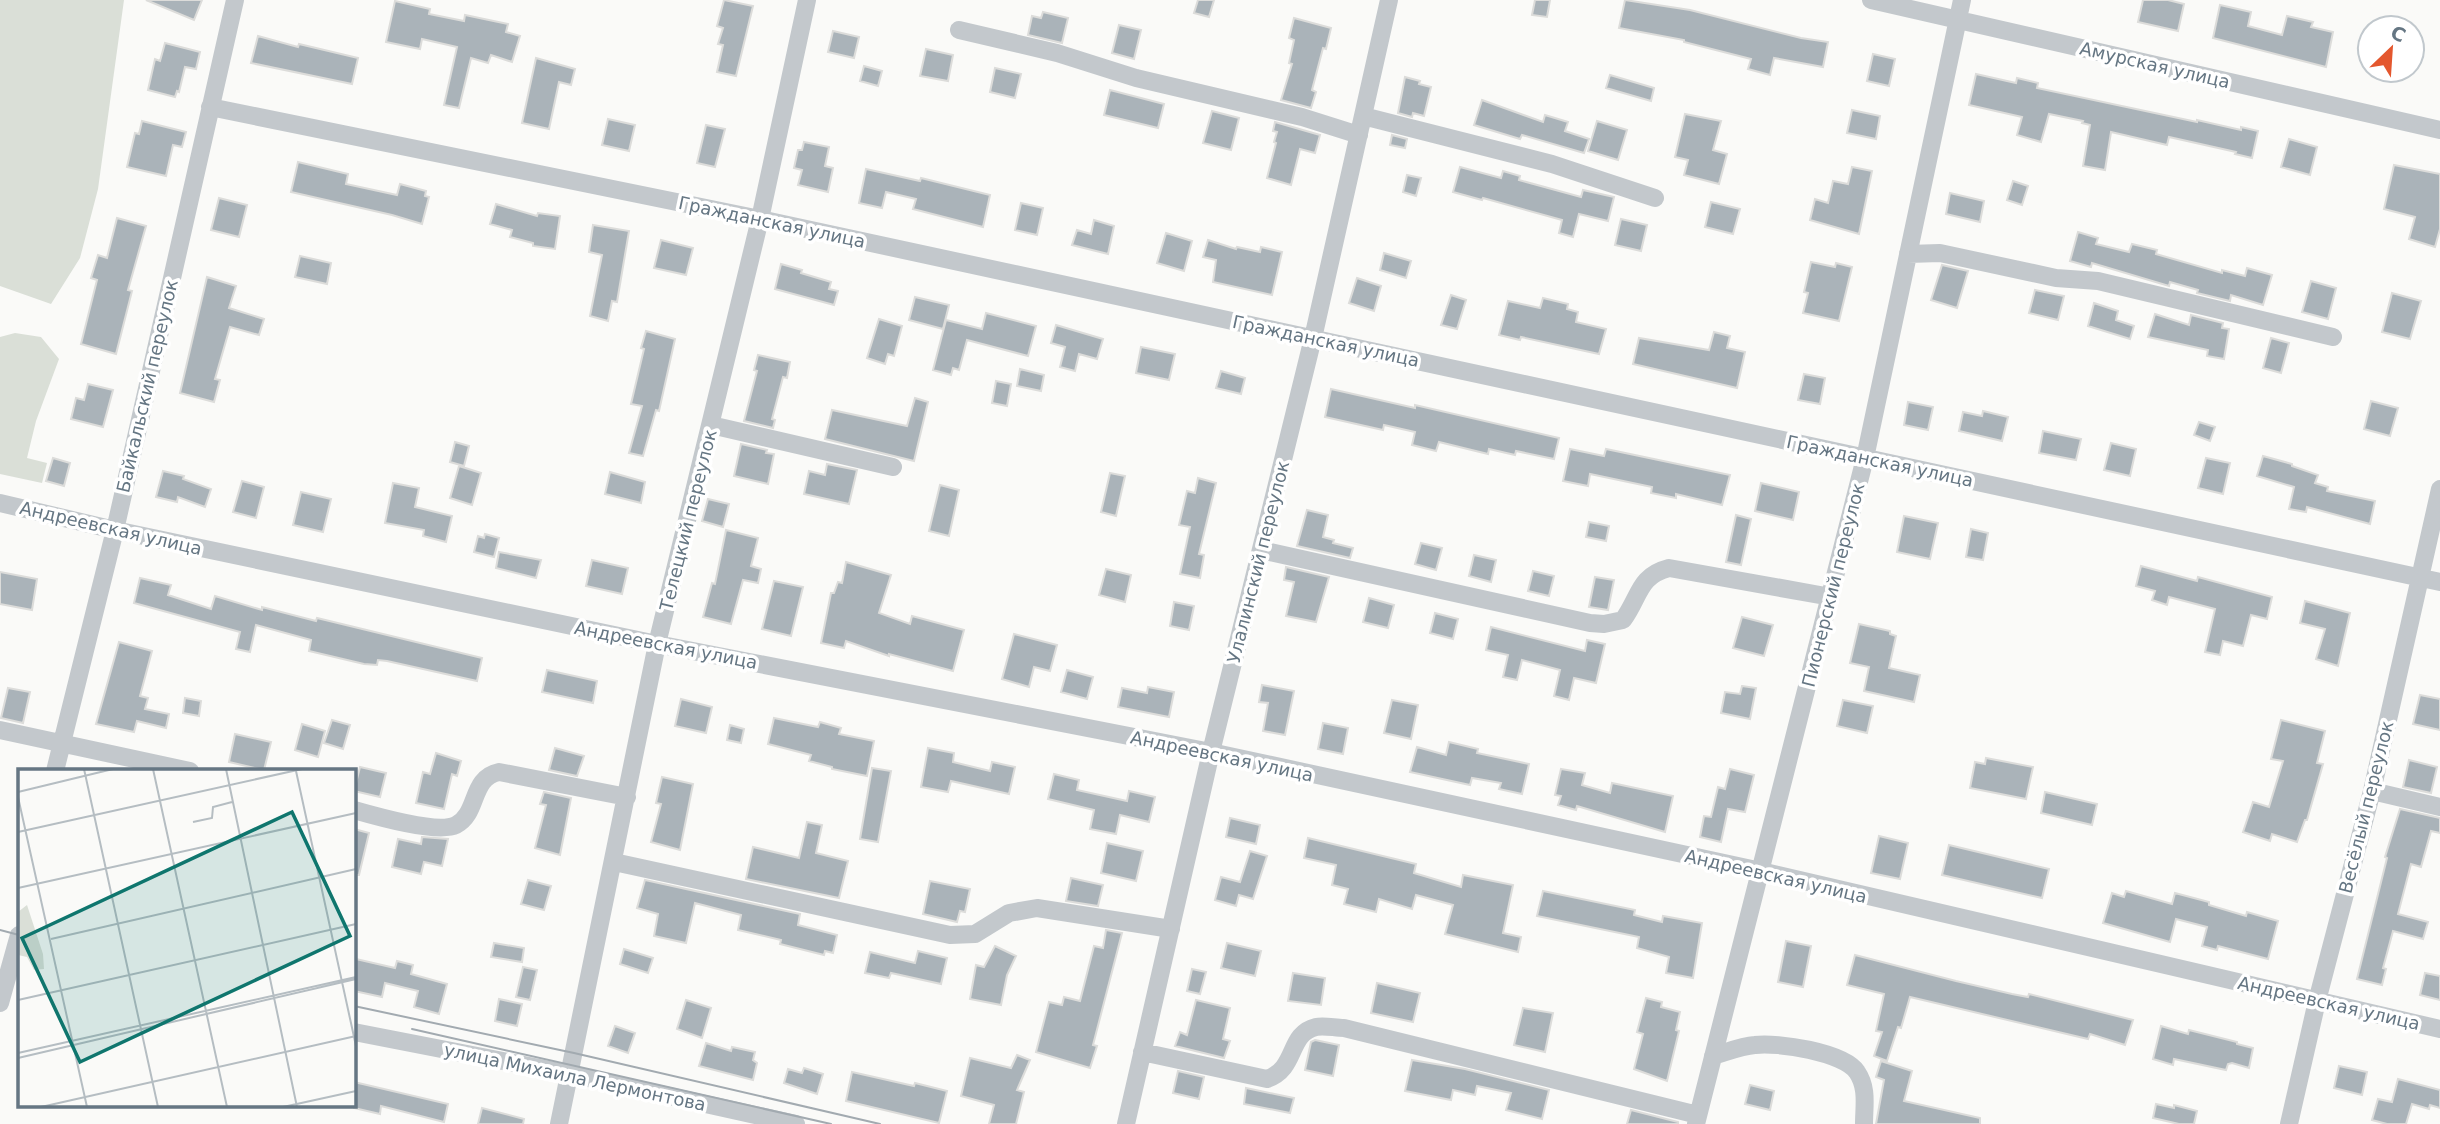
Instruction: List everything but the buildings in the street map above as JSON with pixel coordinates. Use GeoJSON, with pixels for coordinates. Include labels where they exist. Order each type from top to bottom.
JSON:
{"type":"FeatureCollection","features":[{"type":"Feature","properties":{"kind":"street","name":"Байкальский переулок"},"geometry":{"type":"LineString","coordinates":[[55,769],[115,530],[235,0]]}},
{"type":"Feature","properties":{"kind":"street","name":"Телецкий переулок"},"geometry":{"type":"LineString","coordinates":[[559,1124],[657,644],[760,219],[807,0]]}},
{"type":"Feature","properties":{"kind":"street","name":"Улалинский переулок"},"geometry":{"type":"LineString","coordinates":[[1126,1124],[1211,752],[1313,338],[1389,0]]}},
{"type":"Feature","properties":{"kind":"street","name":"Амурская улица"},"geometry":{"type":"LineString","coordinates":[[1871,0],[2440,130]]}},
{"type":"Feature","properties":{"kind":"street","name":"Пионерский переулок"},"geometry":{"type":"LineString","coordinates":[[1697,1119],[1865,458],[1962,0]]}},
{"type":"Feature","properties":{"kind":"street"},"geometry":{"type":"LineString","coordinates":[[959,30],[1057,52],[1136,78],[1301,117],[1359,135]]}},
{"type":"Feature","properties":{"kind":"street","name":"Гражданская улица"},"geometry":{"type":"LineString","coordinates":[[210,107],[760,219],[2440,582]]}},
{"type":"Feature","properties":{"kind":"street"},"geometry":{"type":"LineString","coordinates":[[1363,116],[1552,164],[1655,198]]}},
{"type":"Feature","properties":{"kind":"street"},"geometry":{"type":"LineString","coordinates":[[1908,254],[1940,253],[2056,278],[2098,281],[2333,337]]}},
{"type":"Feature","properties":{"kind":"street"},"geometry":{"type":"LineString","coordinates":[[711,425],[892,467]]}},
{"type":"Feature","properties":{"kind":"street","name":"Весёлый переулок"},"geometry":{"type":"LineString","coordinates":[[2289,1124],[2317,1001],[2372,792],[2440,489]]}},
{"type":"Feature","properties":{"kind":"street","name":"Андреевская улица"},"geometry":{"type":"LineString","coordinates":[[0,503],[115,530],[657,644],[1211,752],[1760,871],[2440,1029]]}},
{"type":"Feature","properties":{"kind":"street"},"geometry":{"type":"LineString","coordinates":[[1261,550],[1590,624],[1623,620],[1646,580],[1655,572],[1670,568],[1831,597]]}},
{"type":"Feature","properties":{"kind":"street"},"geometry":{"type":"LineString","coordinates":[[0,730],[181,769]]}},
{"type":"Feature","properties":{"kind":"street"},"geometry":{"type":"LineString","coordinates":[[355,810],[426,826],[454,826],[464,817],[480,784],[491,774],[499,772],[627,797]]}},
{"type":"Feature","properties":{"kind":"street"},"geometry":{"type":"LineString","coordinates":[[2372,792],[2440,807]]}},
{"type":"Feature","properties":{"kind":"street"},"geometry":{"type":"LineString","coordinates":[[614,862],[950,935],[975,934],[1009,913],[1037,908],[1171,929]]}},
{"type":"Feature","properties":{"kind":"street"},"geometry":{"type":"LineString","coordinates":[[0,1003],[18,939]]}},
{"type":"Feature","properties":{"kind":"street"},"geometry":{"type":"LineString","coordinates":[[1142,1052],[1267,1079],[1279,1075],[1285,1069],[1300,1037],[1307,1031],[1318,1026],[1344,1028],[1697,1119]]}},
{"type":"Feature","properties":{"kind":"street","name":"улица Михаила Лермонтова"},"geometry":{"type":"LineString","coordinates":[[355,1031],[570,1074],[796,1124]]}},
{"type":"Feature","properties":{"kind":"street"},"geometry":{"type":"LineString","coordinates":[[1713,1056],[1754,1045],[1772,1044],[1845,1061],[1856,1071],[1864,1087],[1864,1124]]}},
{"type":"Feature","properties":{"kind":"shaded area"},"geometry":{"type":"Polygon","coordinates":[[[0,0],[124,0],[98,189],[80,258],[51,304],[0,286],[0,0]]]}},
{"type":"Feature","properties":{"kind":"shaded area"},"geometry":{"type":"Polygon","coordinates":[[[15,333],[41,337],[59,359],[36,421],[27,458],[47,463],[42,483],[0,474],[0,337],[15,333]]]}},
{"type":"Feature","properties":{"kind":"tram line"},"geometry":{"type":"LineString","coordinates":[[0,930],[18,935]]}},
{"type":"Feature","properties":{"kind":"tram line"},"geometry":{"type":"LineString","coordinates":[[355,1006],[574,1053],[880,1124]]}},
{"type":"Feature","properties":{"kind":"tram line"},"geometry":{"type":"LineString","coordinates":[[412,1029],[831,1124]]}}]}
